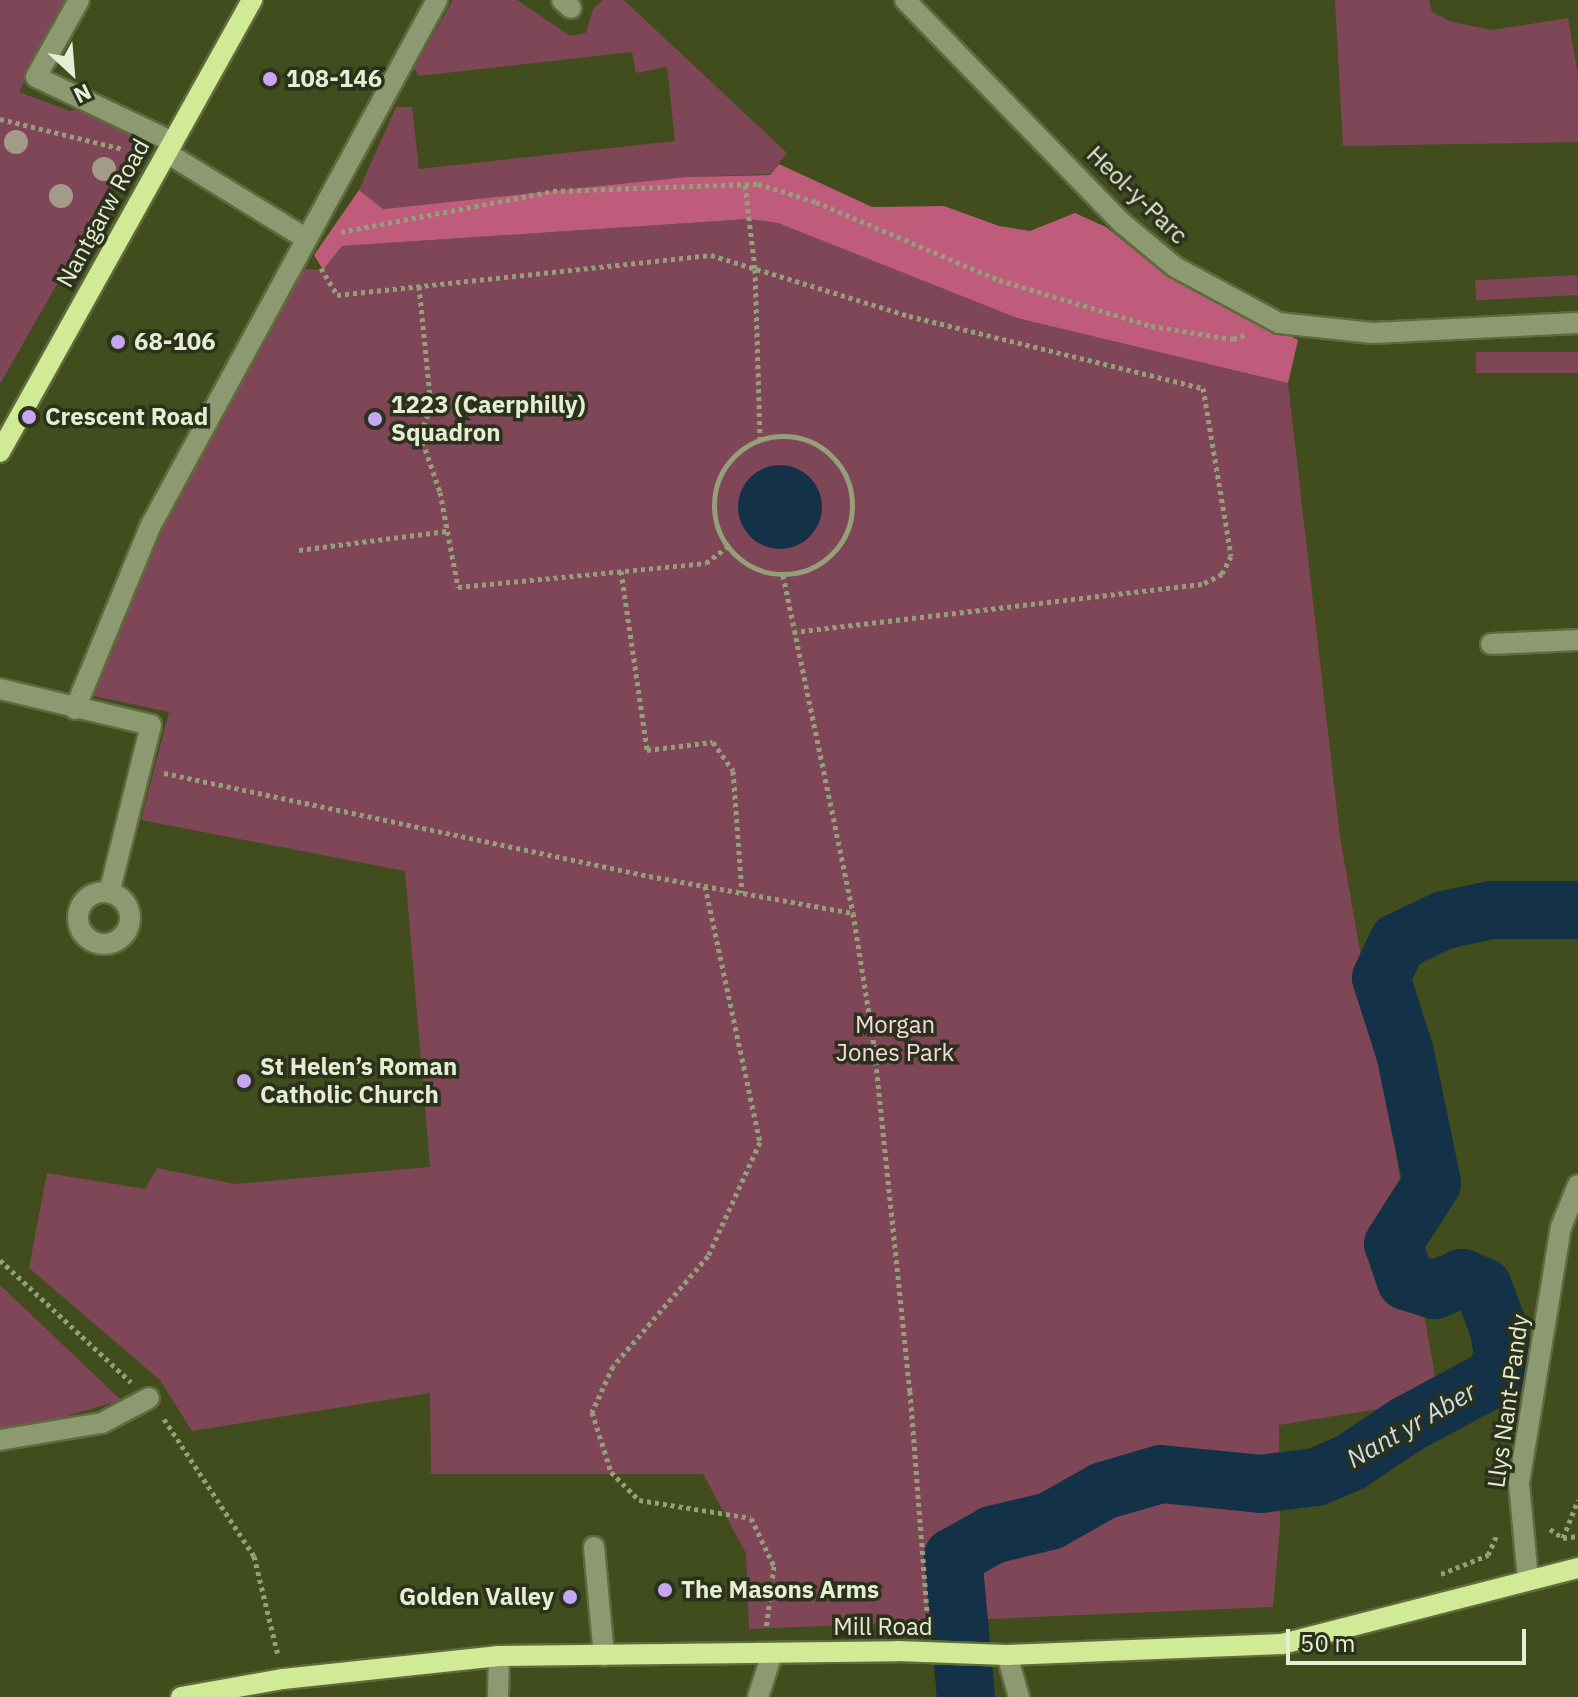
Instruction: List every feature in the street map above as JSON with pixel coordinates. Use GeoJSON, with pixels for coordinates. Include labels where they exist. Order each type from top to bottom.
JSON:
{"type":"FeatureCollection","features":[{"type":"Feature","properties":{"kind":"main road","name":"Nantgarw Road"},"geometry":{"type":"LineString","coordinates":[[0,452],[252,0]]}},
{"type":"Feature","properties":{"kind":"main road","name":"Mill Road"},"geometry":{"type":"LineString","coordinates":[[181,1697],[283,1679],[499,1656],[897,1651],[999,1655],[1282,1644],[1578,1568]]}},
{"type":"Feature","properties":{"kind":"street"},"geometry":{"type":"LineString","coordinates":[[79,0],[36,77],[170,147],[305,238]]}},
{"type":"Feature","properties":{"kind":"street"},"geometry":{"type":"LineString","coordinates":[[75,709],[151,525],[437,0]]}},
{"type":"Feature","properties":{"kind":"street","name":"Heol-y-Parc"},"geometry":{"type":"LineString","coordinates":[[905,0],[1122,223],[1175,267],[1279,323],[1372,333],[1578,323]]}},
{"type":"Feature","properties":{"kind":"street"},"geometry":{"type":"LineString","coordinates":[[1491,644],[1578,640]]}},
{"type":"Feature","properties":{"kind":"street"},"geometry":{"type":"LineString","coordinates":[[0,689],[151,725],[109,893]]}},
{"type":"Feature","properties":{"kind":"street","name":"Llys Nant-Pandy"},"geometry":{"type":"LineString","coordinates":[[1528,1579],[1519,1483],[1561,1227],[1578,1185]]}},
{"type":"Feature","properties":{"kind":"street"},"geometry":{"type":"LineString","coordinates":[[0,1440],[102,1423],[149,1398]]}},
{"type":"Feature","properties":{"kind":"street"},"geometry":{"type":"LineString","coordinates":[[594,1547],[604,1656]]}},
{"type":"Feature","properties":{"kind":"street"},"geometry":{"type":"LineString","coordinates":[[758,1697],[772,1654]]}},
{"type":"Feature","properties":{"kind":"street"},"geometry":{"type":"LineString","coordinates":[[999,1655],[1019,1697]]}},
{"type":"Feature","properties":{"kind":"street"},"geometry":{"type":"LineString","coordinates":[[498,1697],[499,1656]]}},
{"type":"Feature","properties":{"kind":"path"},"geometry":{"type":"LineString","coordinates":[[0,119],[103,148],[170,147]]}},
{"type":"Feature","properties":{"kind":"path"},"geometry":{"type":"LineString","coordinates":[[745,185],[755,269],[760,439]]}},
{"type":"Feature","properties":{"kind":"path"},"geometry":{"type":"LineString","coordinates":[[794,632],[1202,584],[1222,574],[1231,556],[1203,388],[909,316],[711,255],[337,295],[305,238],[553,191],[745,185],[816,202],[999,280],[1151,326],[1233,339],[1279,323]]}},
{"type":"Feature","properties":{"kind":"path"},"geometry":{"type":"LineString","coordinates":[[419,286],[431,407],[420,434],[447,531],[458,587],[706,563],[727,547]]}},
{"type":"Feature","properties":{"kind":"path"},"geometry":{"type":"LineString","coordinates":[[794,436],[821,447],[838,463],[850,487],[851,521],[841,543],[818,565],[783,575],[744,564],[727,547],[713,506],[718,479],[737,452],[760,439],[794,436]]}},
{"type":"Feature","properties":{"kind":"path"},"geometry":{"type":"LineString","coordinates":[[299,550],[447,531]]}},
{"type":"Feature","properties":{"kind":"path"},"geometry":{"type":"LineString","coordinates":[[621,571],[647,750],[713,742],[733,771],[742,893]]}},
{"type":"Feature","properties":{"kind":"path"},"geometry":{"type":"LineString","coordinates":[[783,575],[853,913],[874,1045],[908,1376],[928,1629]]}},
{"type":"Feature","properties":{"kind":"path"},"geometry":{"type":"LineString","coordinates":[[140,767],[705,886],[853,913]]}},
{"type":"Feature","properties":{"kind":"path"},"geometry":{"type":"LineString","coordinates":[[705,886],[760,1142],[708,1256],[613,1366],[592,1412],[611,1472],[639,1500],[751,1518],[774,1566],[766,1629],[772,1654]]}},
{"type":"Feature","properties":{"kind":"path"},"geometry":{"type":"LineString","coordinates":[[0,1260],[149,1398],[254,1556],[283,1679]]}},
{"type":"Feature","properties":{"kind":"path"},"geometry":{"type":"LineString","coordinates":[[1563,1538],[1578,1500]]}},
{"type":"Feature","properties":{"kind":"path"},"geometry":{"type":"LineString","coordinates":[[1425,1580],[1488,1555],[1499,1530],[1540,1522],[1563,1538],[1578,1536]]}},
{"type":"Feature","properties":{"kind":"green space"},"geometry":{"type":"Polygon","coordinates":[[[0,0],[68,0],[19,92],[70,111],[88,107],[141,137],[0,384],[0,0]]]}},
{"type":"Feature","properties":{"kind":"green space"},"geometry":{"type":"Polygon","coordinates":[[[453,0],[517,0],[570,36],[586,33],[593,9],[603,0],[624,0],[787,153],[770,174],[686,177],[382,209],[359,190],[396,107],[412,107],[419,169],[675,141],[667,67],[636,73],[632,52],[419,76],[414,68],[453,0]]]}},
{"type":"Feature","properties":{"kind":"green space"},"geometry":{"type":"Polygon","coordinates":[[[1335,0],[1429,0],[1432,12],[1452,22],[1492,30],[1568,18],[1578,75],[1578,142],[1343,146],[1335,0]]]}},
{"type":"Feature","properties":{"kind":"green space","name":"Morgan Jones Park"},"geometry":{"type":"Polygon","coordinates":[[[749,219],[778,223],[1017,318],[1288,383],[1340,837],[1439,1399],[1279,1425],[1280,1526],[1273,1607],[749,1629],[746,1553],[703,1474],[431,1474],[430,1393],[192,1431],[160,1380],[29,1268],[47,1173],[145,1189],[157,1168],[235,1184],[430,1167],[405,871],[141,820],[169,712],[94,696],[161,525],[302,269],[323,270],[342,246],[749,219]]]}},
{"type":"Feature","properties":{"kind":"green space"},"geometry":{"type":"Polygon","coordinates":[[[1577,275],[1578,295],[1476,300],[1475,280],[1577,275]]]}},
{"type":"Feature","properties":{"kind":"green space"},"geometry":{"type":"Polygon","coordinates":[[[1476,352],[1578,352],[1578,373],[1476,373],[1476,352]]]}},
{"type":"Feature","properties":{"kind":"green space"},"geometry":{"type":"Polygon","coordinates":[[[0,1285],[121,1400],[44,1423],[0,1428],[0,1285]]]}},
{"type":"Feature","properties":{"kind":"shaded area"},"geometry":{"type":"Polygon","coordinates":[[[779,164],[872,207],[944,206],[999,226],[1030,231],[1075,213],[1106,227],[1159,270],[1298,340],[1288,383],[1017,318],[778,223],[749,219],[342,246],[323,270],[314,255],[359,190],[383,209],[686,177],[770,175],[779,164]]]}},
{"type":"Feature","properties":{"kind":"water"},"geometry":{"type":"Polygon","coordinates":[[[780,465],[796,468],[810,477],[819,491],[822,507],[819,523],[810,537],[796,546],[780,549],[764,546],[750,537],[741,523],[738,507],[741,491],[750,477],[764,468],[780,465]]]}},
{"type":"Feature","properties":{"kind":"waterway","name":"Nant yr Aber"},"geometry":{"type":"LineString","coordinates":[[966,1697],[953,1557],[992,1535],[1050,1521],[1103,1491],[1161,1474],[1261,1484],[1316,1477],[1351,1462],[1406,1425],[1495,1377],[1503,1355],[1499,1330],[1483,1287],[1462,1278],[1435,1290],[1406,1281],[1393,1244],[1432,1183],[1405,1053],[1381,978],[1398,942],[1444,920],[1492,910],[1578,910]]}},
{"type":"Feature","properties":{"kind":"place","name":"108-146"},"geometry":{"type":"Point","coordinates":[270,79]}},
{"type":"Feature","properties":{"kind":"place","name":"68-106"},"geometry":{"type":"Point","coordinates":[118,342]}},
{"type":"Feature","properties":{"kind":"place","name":"Crescent Road"},"geometry":{"type":"Point","coordinates":[29,417]}},
{"type":"Feature","properties":{"kind":"place","name":"1223 (Caerphilly) Squadron"},"geometry":{"type":"Point","coordinates":[375,419]}},
{"type":"Feature","properties":{"kind":"place","name":"St Helen’s Roman Catholic Church"},"geometry":{"type":"Point","coordinates":[244,1081]}},
{"type":"Feature","properties":{"kind":"place","name":"The Masons Arms"},"geometry":{"type":"Point","coordinates":[665,1590]}},
{"type":"Feature","properties":{"kind":"place","name":"Golden Valley"},"geometry":{"type":"Point","coordinates":[570,1597]}}]}
